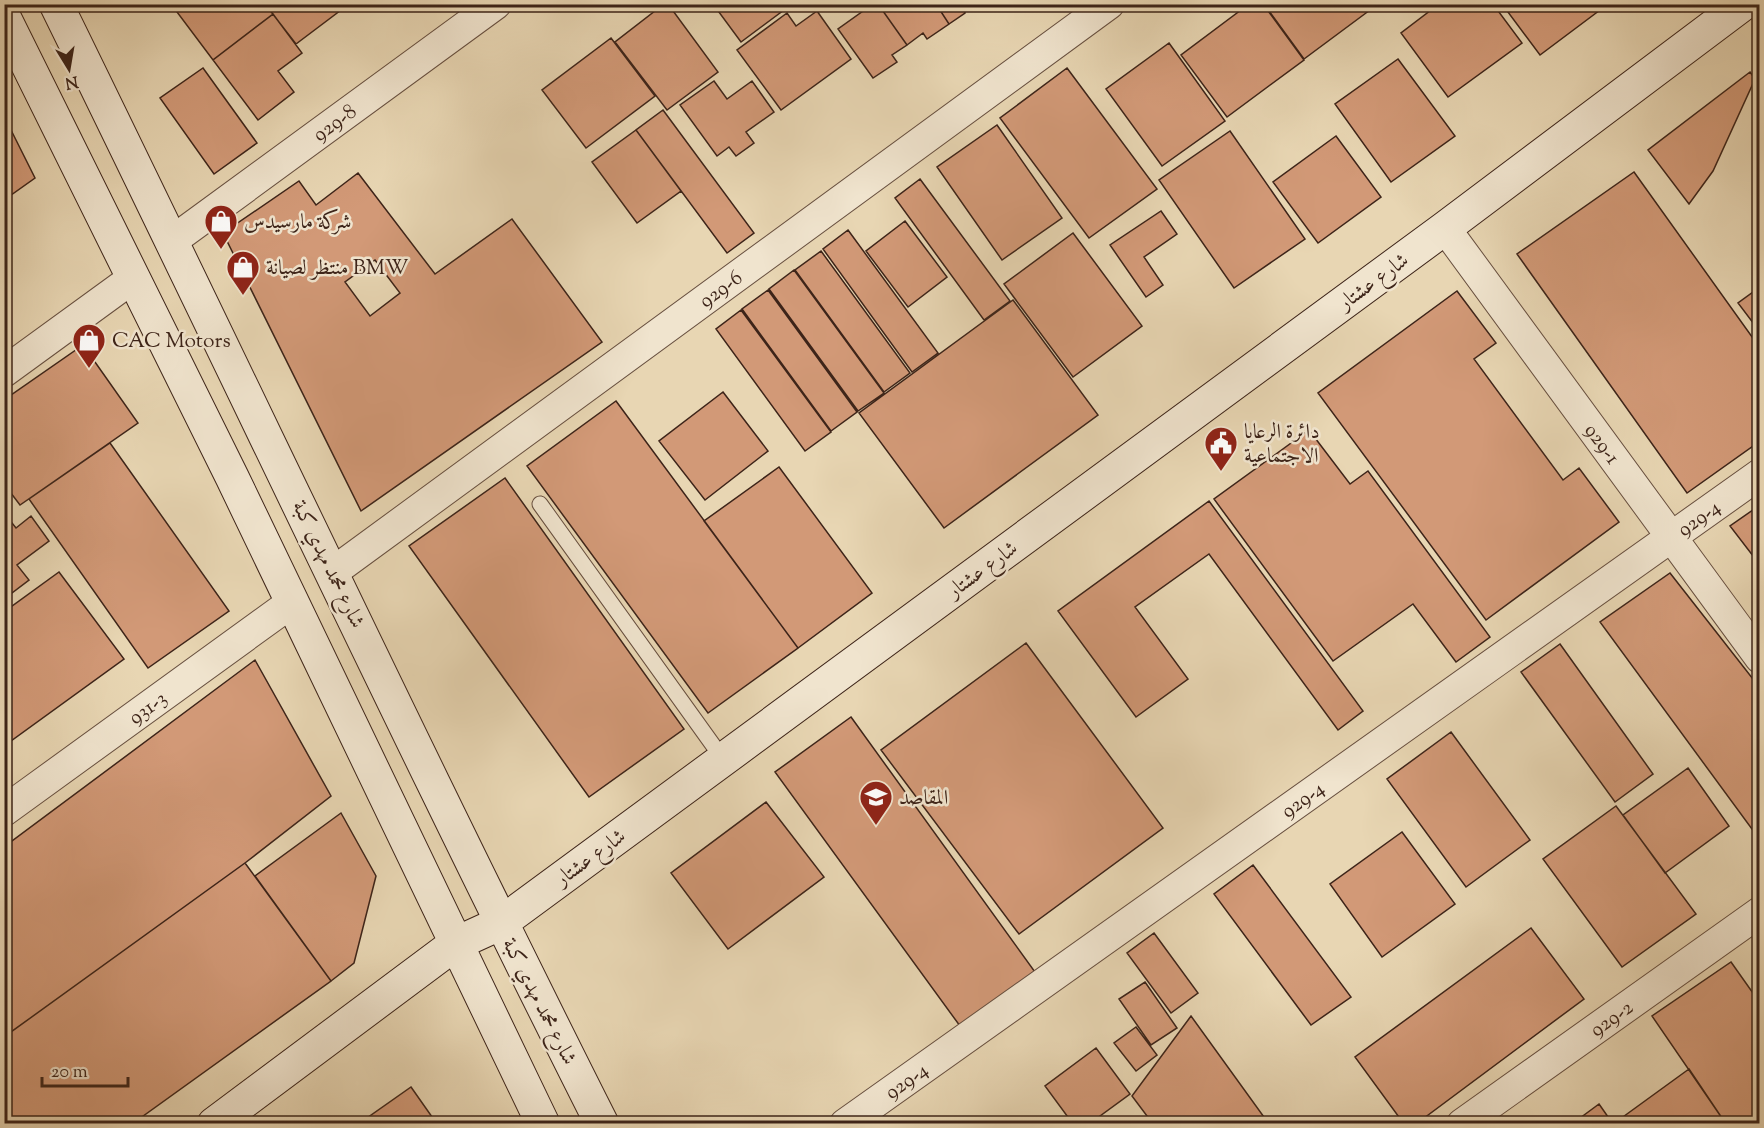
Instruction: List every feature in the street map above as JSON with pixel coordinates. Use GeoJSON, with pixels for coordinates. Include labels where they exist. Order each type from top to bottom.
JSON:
{"type":"FeatureCollection","features":[{"type":"Feature","properties":{"kind":"street","name":"شارع محمد مهدي كبة"},"geometry":{"type":"LineString","coordinates":[[56,4],[501,923],[602,1124]]}},
{"type":"Feature","properties":{"kind":"street","name":"929-8"},"geometry":{"type":"LineString","coordinates":[[172,241],[496,4]]}},
{"type":"Feature","properties":{"kind":"street","name":"929-6"},"geometry":{"type":"LineString","coordinates":[[333,572],[1109,4]]}},
{"type":"Feature","properties":{"kind":"street","name":"شارع عشتار"},"geometry":{"type":"LineString","coordinates":[[214,1124],[455,944],[501,923],[1445,228],[1743,4]]}},
{"type":"Feature","properties":{"kind":"street"},"geometry":{"type":"LineString","coordinates":[[4,17],[232,477],[543,1124]]}},
{"type":"Feature","properties":{"kind":"street","name":"929-1"},"geometry":{"type":"LineString","coordinates":[[1445,228],[1760,658]]}},
{"type":"Feature","properties":{"kind":"street"},"geometry":{"type":"LineString","coordinates":[[4,372],[133,278]]}},
{"type":"Feature","properties":{"kind":"street"},"geometry":{"type":"LineString","coordinates":[[232,477],[275,453]]}},
{"type":"Feature","properties":{"kind":"street","name":"929-4"},"geometry":{"type":"LineString","coordinates":[[846,1124],[1672,539],[1760,474]]}},
{"type":"Feature","properties":{"kind":"street","name":"931-3"},"geometry":{"type":"LineString","coordinates":[[4,811],[291,603]]}},
{"type":"Feature","properties":{"kind":"street","name":"929-2"},"geometry":{"type":"LineString","coordinates":[[1462,1124],[1760,912]]}},
{"type":"Feature","properties":{"kind":"lane"},"geometry":{"type":"LineString","coordinates":[[540,504],[723,759]]}},
{"type":"Feature","properties":{"kind":"building"},"geometry":{"type":"Polygon","coordinates":[[[171,4],[265,4],[273,14],[213,60],[171,4]]]}},
{"type":"Feature","properties":{"kind":"building"},"geometry":{"type":"Polygon","coordinates":[[[265,4],[349,4],[296,44],[265,4]]]}},
{"type":"Feature","properties":{"kind":"building"},"geometry":{"type":"Polygon","coordinates":[[[664,4],[668,4],[718,72],[667,110],[615,42],[664,4]]]}},
{"type":"Feature","properties":{"kind":"building"},"geometry":{"type":"Polygon","coordinates":[[[713,4],[792,4],[741,42],[713,4]]]}},
{"type":"Feature","properties":{"kind":"building"},"geometry":{"type":"Polygon","coordinates":[[[873,4],[878,4],[907,45],[892,55],[897,62],[873,78],[838,29],[873,4]]]}},
{"type":"Feature","properties":{"kind":"building"},"geometry":{"type":"Polygon","coordinates":[[[878,4],[936,4],[949,24],[927,39],[923,33],[907,45],[878,4]]]}},
{"type":"Feature","properties":{"kind":"building"},"geometry":{"type":"Polygon","coordinates":[[[936,4],[965,4],[965,13],[949,24],[936,4]]]}},
{"type":"Feature","properties":{"kind":"building"},"geometry":{"type":"Polygon","coordinates":[[[1249,4],[1263,4],[1304,60],[1227,117],[1181,55],[1249,4]]]}},
{"type":"Feature","properties":{"kind":"building"},"geometry":{"type":"Polygon","coordinates":[[[1264,4],[1373,4],[1374,7],[1304,59],[1264,4]]]}},
{"type":"Feature","properties":{"kind":"building"},"geometry":{"type":"Polygon","coordinates":[[[1439,4],[1493,4],[1522,43],[1448,97],[1401,33],[1439,4]]]}},
{"type":"Feature","properties":{"kind":"building"},"geometry":{"type":"Polygon","coordinates":[[[1502,4],[1608,4],[1540,55],[1502,4]]]}},
{"type":"Feature","properties":{"kind":"building"},"geometry":{"type":"Polygon","coordinates":[[[817,11],[851,59],[781,110],[737,50],[787,13],[796,26],[817,11]]]}},
{"type":"Feature","properties":{"kind":"building"},"geometry":{"type":"Polygon","coordinates":[[[273,14],[302,53],[278,71],[294,92],[258,120],[213,60],[273,14]]]}},
{"type":"Feature","properties":{"kind":"building"},"geometry":{"type":"Polygon","coordinates":[[[611,38],[655,96],[586,148],[542,90],[611,38]]]}},
{"type":"Feature","properties":{"kind":"building"},"geometry":{"type":"Polygon","coordinates":[[[1169,43],[1225,121],[1162,166],[1106,89],[1169,43]]]}},
{"type":"Feature","properties":{"kind":"building"},"geometry":{"type":"Polygon","coordinates":[[[1398,59],[1455,136],[1391,182],[1335,104],[1398,59]]]}},
{"type":"Feature","properties":{"kind":"building"},"geometry":{"type":"Polygon","coordinates":[[[203,68],[257,143],[214,174],[160,98],[203,68]]]}},
{"type":"Feature","properties":{"kind":"building"},"geometry":{"type":"Polygon","coordinates":[[[1067,68],[1157,189],[1089,238],[1000,118],[1067,68]]]}},
{"type":"Feature","properties":{"kind":"building"},"geometry":{"type":"Polygon","coordinates":[[[1750,72],[1755,79],[1713,171],[1689,204],[1648,150],[1750,72]]]}},
{"type":"Feature","properties":{"kind":"building"},"geometry":{"type":"Polygon","coordinates":[[[714,81],[727,99],[752,81],[774,112],[746,132],[754,143],[736,156],[729,147],[717,156],[680,105],[714,81]]]}},
{"type":"Feature","properties":{"kind":"building"},"geometry":{"type":"Polygon","coordinates":[[[663,110],[754,233],[727,253],[636,130],[663,110]]]}},
{"type":"Feature","properties":{"kind":"building"},"geometry":{"type":"Polygon","coordinates":[[[4,116],[35,178],[4,200],[4,116]]]}},
{"type":"Feature","properties":{"kind":"building"},"geometry":{"type":"Polygon","coordinates":[[[997,125],[1062,218],[1002,260],[937,167],[997,125]]]}},
{"type":"Feature","properties":{"kind":"building"},"geometry":{"type":"Polygon","coordinates":[[[636,130],[681,191],[637,223],[592,162],[636,130]]]}},
{"type":"Feature","properties":{"kind":"building"},"geometry":{"type":"Polygon","coordinates":[[[1230,131],[1305,239],[1234,288],[1159,180],[1230,131]]]}},
{"type":"Feature","properties":{"kind":"building"},"geometry":{"type":"Polygon","coordinates":[[[1336,136],[1381,197],[1318,243],[1273,182],[1336,136]]]}},
{"type":"Feature","properties":{"kind":"building"},"geometry":{"type":"Polygon","coordinates":[[[1634,172],[1760,348],[1760,441],[1687,493],[1517,254],[1634,172]]]}},
{"type":"Feature","properties":{"kind":"building"},"geometry":{"type":"Polygon","coordinates":[[[358,173],[435,274],[512,219],[602,342],[361,511],[223,233],[299,181],[316,205],[358,173]],[[375,260],[345,282],[370,316],[400,293],[375,260]]]}},
{"type":"Feature","properties":{"kind":"building"},"geometry":{"type":"Polygon","coordinates":[[[920,179],[1010,301],[984,320],[895,198],[920,179]]]}},
{"type":"Feature","properties":{"kind":"building"},"geometry":{"type":"Polygon","coordinates":[[[1161,211],[1177,234],[1144,257],[1163,285],[1146,297],[1110,245],[1161,211]]]}},
{"type":"Feature","properties":{"kind":"building"},"geometry":{"type":"Polygon","coordinates":[[[905,221],[947,277],[908,307],[866,251],[905,221]]]}},
{"type":"Feature","properties":{"kind":"building"},"geometry":{"type":"Polygon","coordinates":[[[848,230],[938,353],[912,372],[823,249],[848,230]]]}},
{"type":"Feature","properties":{"kind":"building"},"geometry":{"type":"Polygon","coordinates":[[[1073,233],[1142,326],[1073,377],[1004,284],[1073,233]]]}},
{"type":"Feature","properties":{"kind":"building"},"geometry":{"type":"Polygon","coordinates":[[[821,251],[910,373],[884,392],[795,270],[821,251]]]}},
{"type":"Feature","properties":{"kind":"building"},"geometry":{"type":"Polygon","coordinates":[[[794,270],[884,393],[858,411],[769,289],[794,270]]]}},
{"type":"Feature","properties":{"kind":"building"},"geometry":{"type":"Polygon","coordinates":[[[1760,287],[1760,332],[1738,303],[1760,287]]]}},
{"type":"Feature","properties":{"kind":"building"},"geometry":{"type":"Polygon","coordinates":[[[768,290],[857,412],[831,431],[742,309],[768,290]]]}},
{"type":"Feature","properties":{"kind":"building"},"geometry":{"type":"Polygon","coordinates":[[[1457,291],[1496,343],[1474,359],[1563,480],[1579,468],[1619,522],[1486,620],[1318,393],[1457,291]]]}},
{"type":"Feature","properties":{"kind":"building"},"geometry":{"type":"Polygon","coordinates":[[[1013,300],[1098,415],[944,528],[859,413],[1013,300]]]}},
{"type":"Feature","properties":{"kind":"building"},"geometry":{"type":"Polygon","coordinates":[[[741,310],[831,432],[805,451],[716,329],[741,310]]]}},
{"type":"Feature","properties":{"kind":"building"},"geometry":{"type":"Polygon","coordinates":[[[83,345],[138,423],[20,505],[4,484],[4,400],[83,345]]]}},
{"type":"Feature","properties":{"kind":"building"},"geometry":{"type":"Polygon","coordinates":[[[723,392],[768,451],[705,500],[659,441],[723,392]]]}},
{"type":"Feature","properties":{"kind":"building"},"geometry":{"type":"Polygon","coordinates":[[[616,401],[798,648],[708,713],[527,466],[616,401]]]}},
{"type":"Feature","properties":{"kind":"building"},"geometry":{"type":"Polygon","coordinates":[[[1309,430],[1350,484],[1368,471],[1490,637],[1456,662],[1413,604],[1333,661],[1214,499],[1309,430]]]}},
{"type":"Feature","properties":{"kind":"building"},"geometry":{"type":"Polygon","coordinates":[[[110,443],[229,611],[148,668],[29,499],[110,443]]]}},
{"type":"Feature","properties":{"kind":"building"},"geometry":{"type":"Polygon","coordinates":[[[779,467],[872,593],[798,648],[704,521],[779,467]]]}},
{"type":"Feature","properties":{"kind":"building"},"geometry":{"type":"Polygon","coordinates":[[[505,478],[684,729],[589,797],[409,546],[505,478]]]}},
{"type":"Feature","properties":{"kind":"building"},"geometry":{"type":"Polygon","coordinates":[[[1209,501],[1363,711],[1338,730],[1209,554],[1135,607],[1188,679],[1136,717],[1058,611],[1209,501]]]}},
{"type":"Feature","properties":{"kind":"building"},"geometry":{"type":"Polygon","coordinates":[[[1760,505],[1760,565],[1730,526],[1760,505]]]}},
{"type":"Feature","properties":{"kind":"building"},"geometry":{"type":"Polygon","coordinates":[[[4,513],[16,528],[31,516],[49,541],[17,565],[29,580],[4,599],[4,513]]]}},
{"type":"Feature","properties":{"kind":"building"},"geometry":{"type":"Polygon","coordinates":[[[59,572],[124,659],[4,746],[4,612],[59,572]]]}},
{"type":"Feature","properties":{"kind":"building"},"geometry":{"type":"Polygon","coordinates":[[[1670,573],[1760,688],[1760,840],[1600,622],[1670,573]]]}},
{"type":"Feature","properties":{"kind":"building"},"geometry":{"type":"Polygon","coordinates":[[[1026,643],[1163,828],[1019,934],[881,750],[1026,643]]]}},
{"type":"Feature","properties":{"kind":"building"},"geometry":{"type":"Polygon","coordinates":[[[1560,644],[1653,774],[1615,802],[1521,672],[1560,644]]]}},
{"type":"Feature","properties":{"kind":"building"},"geometry":{"type":"Polygon","coordinates":[[[255,660],[331,796],[245,863],[4,1037],[4,847],[255,660]]]}},
{"type":"Feature","properties":{"kind":"building"},"geometry":{"type":"Polygon","coordinates":[[[851,717],[1035,972],[960,1026],[775,772],[851,717]]]}},
{"type":"Feature","properties":{"kind":"building"},"geometry":{"type":"Polygon","coordinates":[[[1451,732],[1530,840],[1466,887],[1387,779],[1451,732]]]}},
{"type":"Feature","properties":{"kind":"building"},"geometry":{"type":"Polygon","coordinates":[[[1688,768],[1729,826],[1665,873],[1623,815],[1688,768]]]}},
{"type":"Feature","properties":{"kind":"building"},"geometry":{"type":"Polygon","coordinates":[[[766,802],[824,877],[728,949],[671,873],[766,802]]]}},
{"type":"Feature","properties":{"kind":"building"},"geometry":{"type":"Polygon","coordinates":[[[1616,806],[1696,914],[1622,967],[1543,859],[1616,806]]]}},
{"type":"Feature","properties":{"kind":"building"},"geometry":{"type":"Polygon","coordinates":[[[341,813],[376,876],[354,963],[331,981],[255,876],[341,813]]]}},
{"type":"Feature","properties":{"kind":"building"},"geometry":{"type":"Polygon","coordinates":[[[1402,832],[1455,904],[1382,957],[1330,884],[1402,832]]]}},
{"type":"Feature","properties":{"kind":"building"},"geometry":{"type":"Polygon","coordinates":[[[245,863],[331,981],[132,1124],[4,1124],[4,1037],[245,863]]]}},
{"type":"Feature","properties":{"kind":"building"},"geometry":{"type":"Polygon","coordinates":[[[1253,865],[1351,997],[1311,1025],[1214,894],[1253,865]]]}},
{"type":"Feature","properties":{"kind":"building"},"geometry":{"type":"Polygon","coordinates":[[[1531,928],[1584,999],[1416,1124],[1404,1124],[1355,1057],[1531,928]]]}},
{"type":"Feature","properties":{"kind":"building"},"geometry":{"type":"Polygon","coordinates":[[[1154,933],[1198,993],[1171,1013],[1127,953],[1154,933]]]}},
{"type":"Feature","properties":{"kind":"building"},"geometry":{"type":"Polygon","coordinates":[[[1731,962],[1760,1003],[1760,1124],[1726,1124],[1652,1016],[1731,962]]]}},
{"type":"Feature","properties":{"kind":"building"},"geometry":{"type":"Polygon","coordinates":[[[1145,982],[1177,1028],[1151,1045],[1119,999],[1145,982]]]}},
{"type":"Feature","properties":{"kind":"building"},"geometry":{"type":"Polygon","coordinates":[[[1191,1016],[1269,1124],[1153,1124],[1132,1096],[1191,1016]]]}},
{"type":"Feature","properties":{"kind":"building"},"geometry":{"type":"Polygon","coordinates":[[[1136,1027],[1157,1055],[1136,1071],[1114,1043],[1136,1027]]]}},
{"type":"Feature","properties":{"kind":"building"},"geometry":{"type":"Polygon","coordinates":[[[1096,1048],[1130,1094],[1089,1124],[1073,1124],[1045,1086],[1096,1048]]]}},
{"type":"Feature","properties":{"kind":"building"},"geometry":{"type":"Polygon","coordinates":[[[1689,1069],[1726,1124],[1616,1122],[1689,1069]]]}},
{"type":"Feature","properties":{"kind":"building"},"geometry":{"type":"Polygon","coordinates":[[[411,1087],[437,1124],[371,1124],[367,1118],[411,1087]]]}},
{"type":"Feature","properties":{"kind":"building"},"geometry":{"type":"Polygon","coordinates":[[[1599,1104],[1613,1124],[1572,1124],[1599,1104]]]}},
{"type":"Feature","properties":{"kind":"place","name":"شركة مارسيدس"},"geometry":{"type":"Point","coordinates":[221,250]}},
{"type":"Feature","properties":{"kind":"place","name":"منتظر لصيانة BMW"},"geometry":{"type":"Point","coordinates":[243,296]}},
{"type":"Feature","properties":{"kind":"place","name":"CAC Motors"},"geometry":{"type":"Point","coordinates":[89,369]}},
{"type":"Feature","properties":{"kind":"place","name":"دائرة الرعايا الاجتماعية"},"geometry":{"type":"Point","coordinates":[1221,472]}},
{"type":"Feature","properties":{"kind":"place","name":"المقاصد"},"geometry":{"type":"Point","coordinates":[876,826]}}]}
